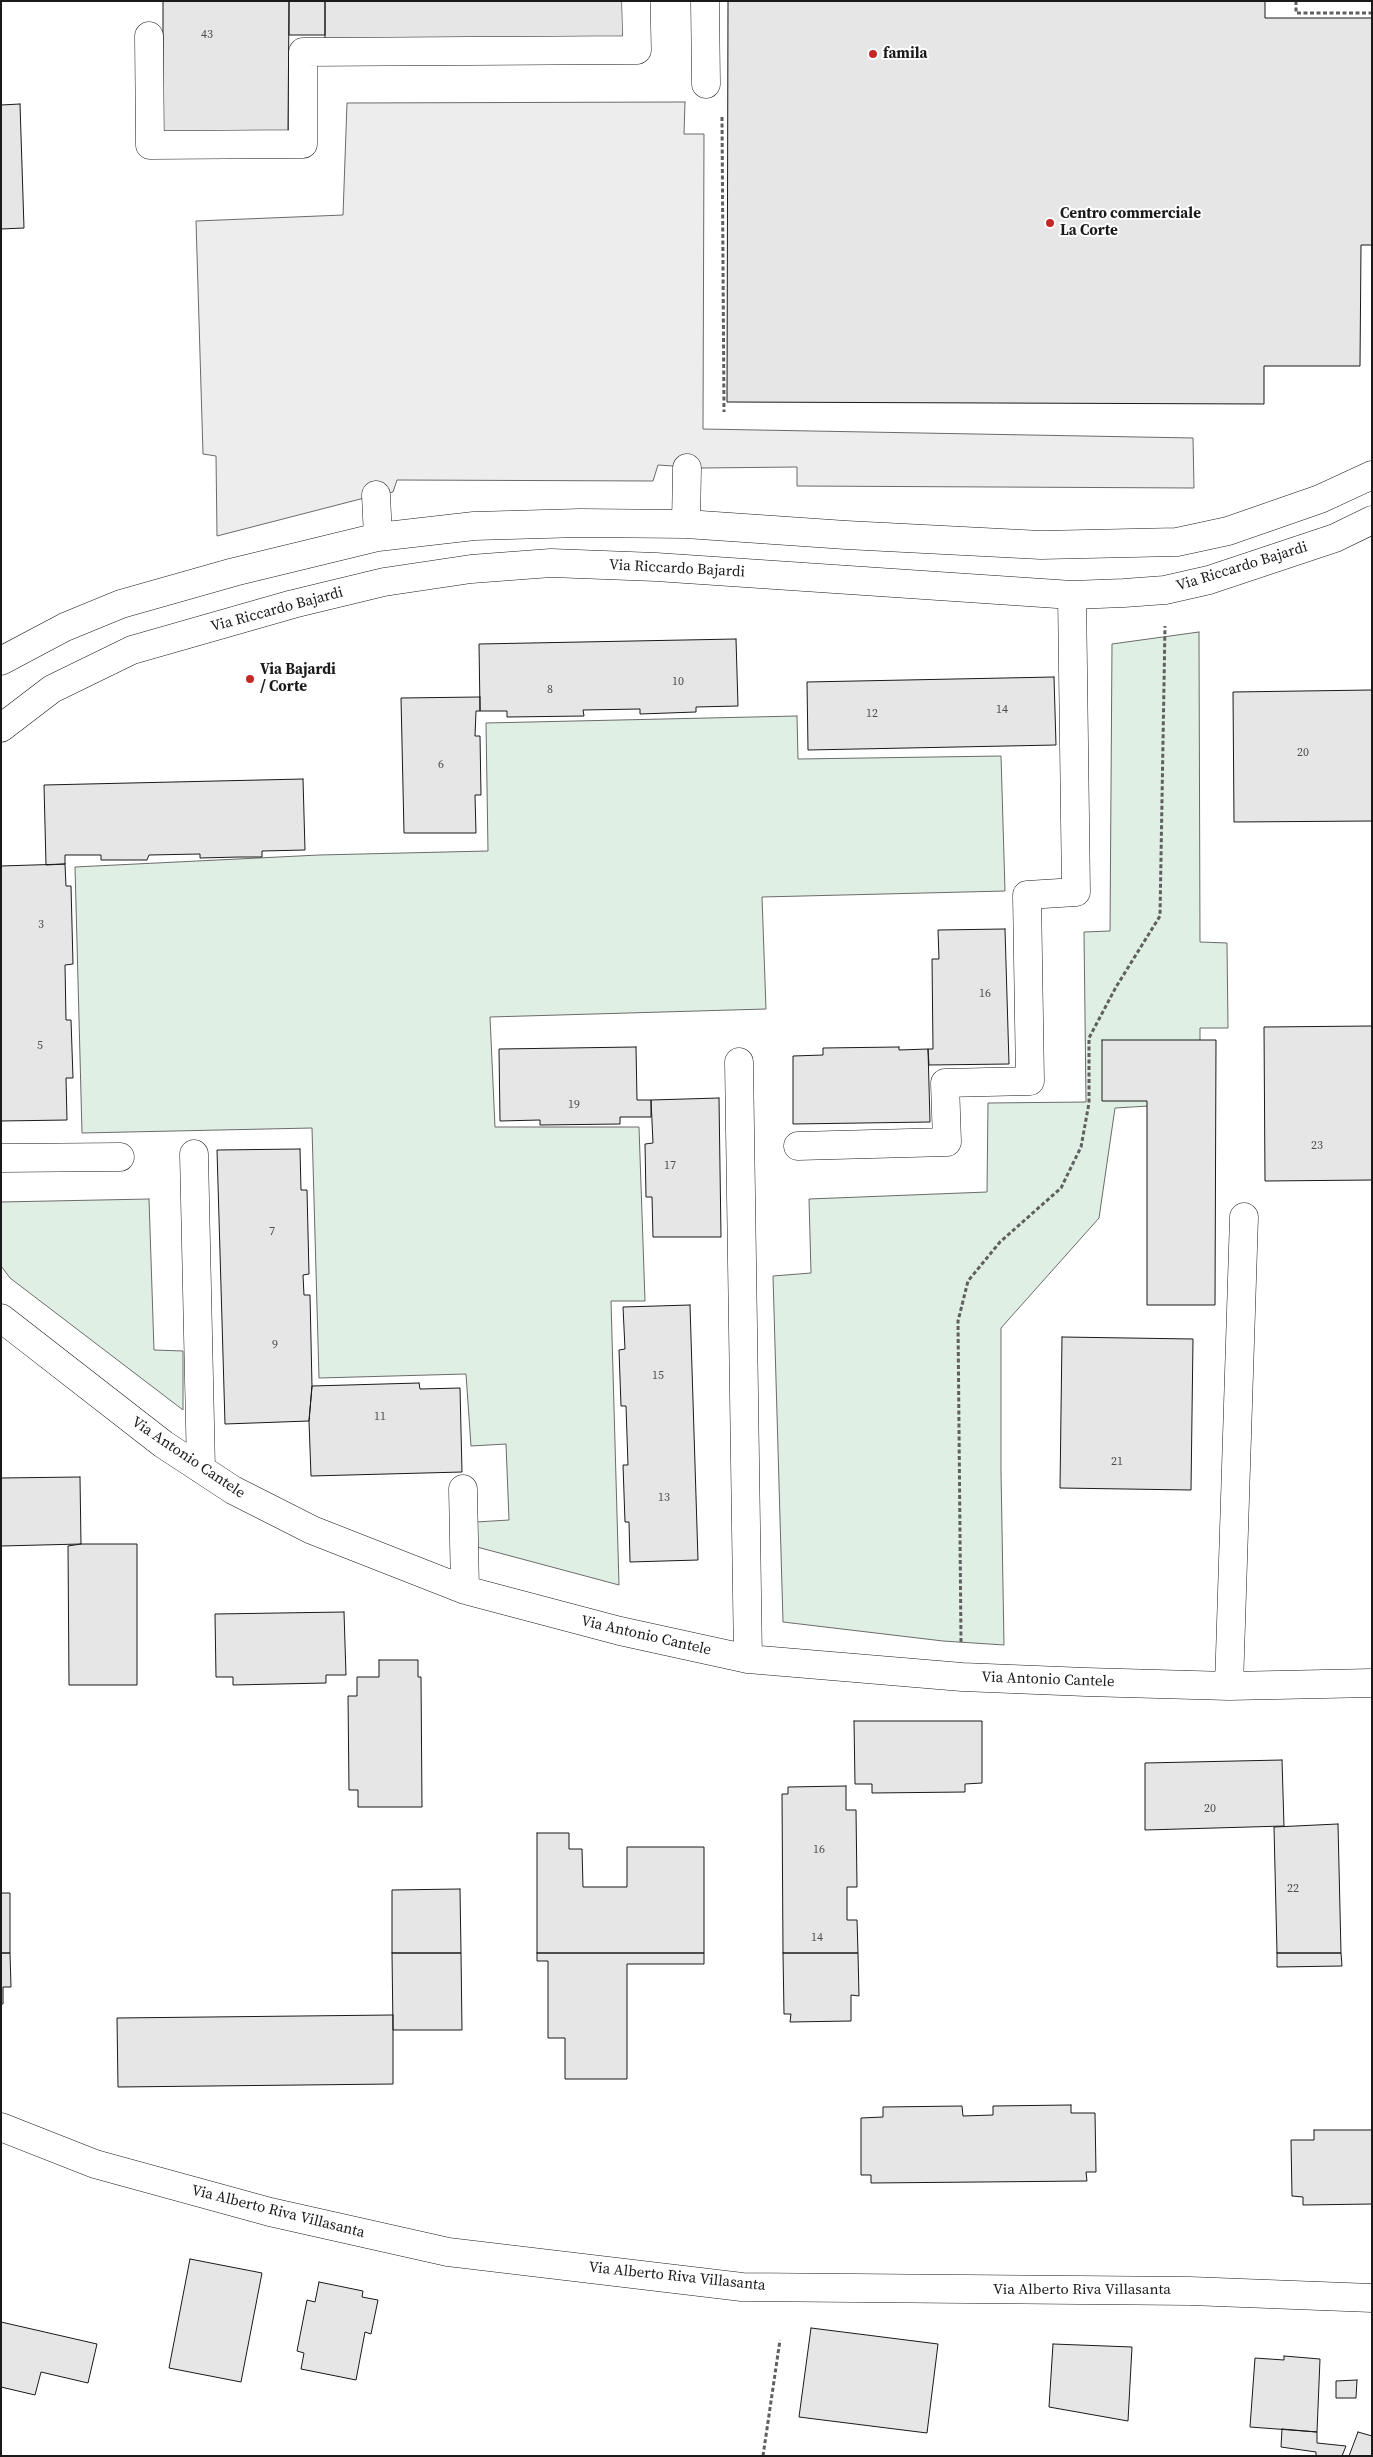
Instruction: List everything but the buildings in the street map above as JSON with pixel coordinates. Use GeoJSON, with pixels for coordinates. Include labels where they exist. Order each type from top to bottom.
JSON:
{"type":"FeatureCollection","features":[{"type":"Feature","properties":{"kind":"street"},"geometry":{"type":"LineString","coordinates":[[148,36],[150,145],[303,144],[303,52],[637,50],[636,1]]}},
{"type":"Feature","properties":{"kind":"street"},"geometry":{"type":"LineString","coordinates":[[705,1],[706,84]]}},
{"type":"Feature","properties":{"kind":"street"},"geometry":{"type":"LineString","coordinates":[[686,524],[687,468]]}},
{"type":"Feature","properties":{"kind":"street"},"geometry":{"type":"LineString","coordinates":[[1,661],[65,627],[121,604],[234,572],[378,537],[474,526],[580,523],[686,524],[1041,545],[1177,542],[1237,528],[1320,500],[1372,475]]}},
{"type":"Feature","properties":{"kind":"street"},"geometry":{"type":"LineString","coordinates":[[376,494],[378,537]]}},
{"type":"Feature","properties":{"kind":"street","name":"Via Riccardo Bajardi"},"geometry":{"type":"LineString","coordinates":[[1,728],[52,689],[132,650],[293,604],[384,582],[472,569],[551,563],[637,566],[1072,595],[1165,590],[1209,580],[1335,538],[1372,520]]}},
{"type":"Feature","properties":{"kind":"street"},"geometry":{"type":"LineString","coordinates":[[798,1146],[947,1142],[945,1083],[1030,1081],[1028,895],[1076,892],[1072,595]]}},
{"type":"Feature","properties":{"kind":"street"},"geometry":{"type":"LineString","coordinates":[[739,1062],[748,1659]]}},
{"type":"Feature","properties":{"kind":"street"},"geometry":{"type":"LineString","coordinates":[[194,1154],[201,1469]]}},
{"type":"Feature","properties":{"kind":"street"},"geometry":{"type":"LineString","coordinates":[[1,1158],[120,1156]]}},
{"type":"Feature","properties":{"kind":"street"},"geometry":{"type":"LineString","coordinates":[[1229,1686],[1244,1218]]}},
{"type":"Feature","properties":{"kind":"street","name":"Via Antonio Cantele"},"geometry":{"type":"LineString","coordinates":[[1,1318],[162,1444],[233,1490],[312,1530],[466,1590],[620,1631],[748,1659],[962,1677],[1229,1686],[1372,1682]]}},
{"type":"Feature","properties":{"kind":"street"},"geometry":{"type":"LineString","coordinates":[[463,1489],[466,1590]]}},
{"type":"Feature","properties":{"kind":"street","name":"Via Alberto Riva Villasanta"},"geometry":{"type":"LineString","coordinates":[[1,2127],[95,2164],[270,2212],[458,2253],[742,2287],[1190,2290],[1372,2298]]}},
{"type":"Feature","properties":{"kind":"path"},"geometry":{"type":"LineString","coordinates":[[1296,1],[1296,13],[1372,14]]}},
{"type":"Feature","properties":{"kind":"path"},"geometry":{"type":"LineString","coordinates":[[722,116],[724,412]]}},
{"type":"Feature","properties":{"kind":"path"},"geometry":{"type":"LineString","coordinates":[[962,1649],[958,1321],[968,1280],[1000,1242],[1061,1188],[1081,1147],[1089,1103],[1089,1038],[1116,987],[1160,916],[1165,625]]}},
{"type":"Feature","properties":{"kind":"path"},"geometry":{"type":"LineString","coordinates":[[763,2456],[780,2340]]}},
{"type":"Feature","properties":{"kind":"green space"},"geometry":{"type":"Polygon","coordinates":[[[1199,632],[1200,942],[1227,943],[1228,1028],[1200,1028],[1200,1103],[1115,1108],[1099,1218],[1001,1328],[1004,1645],[943,1641],[783,1622],[773,1276],[811,1273],[809,1199],[987,1192],[988,1103],[1086,1102],[1084,932],[1110,931],[1112,644],[1199,632]]]}},
{"type":"Feature","properties":{"kind":"green space"},"geometry":{"type":"Polygon","coordinates":[[[797,716],[798,759],[1001,756],[1005,891],[762,897],[766,1009],[490,1017],[495,1127],[639,1127],[645,1301],[611,1301],[619,1585],[477,1547],[476,1522],[509,1520],[506,1444],[471,1446],[466,1374],[319,1378],[312,1128],[82,1133],[75,867],[319,855],[488,851],[486,723],[797,716]]]}},
{"type":"Feature","properties":{"kind":"green space"},"geometry":{"type":"Polygon","coordinates":[[[149,1199],[154,1350],[183,1351],[183,1410],[10,1278],[1,1266],[1,1202],[149,1199]]]}},
{"type":"Feature","properties":{"kind":"shaded area"},"geometry":{"type":"Polygon","coordinates":[[[685,102],[684,134],[704,134],[703,429],[1193,438],[1194,488],[797,486],[797,467],[702,468],[658,465],[653,481],[397,480],[393,492],[217,536],[216,456],[203,454],[196,221],[343,215],[347,103],[685,102]]]}},
{"type":"Feature","properties":{"kind":"place","name":"famila"},"geometry":{"type":"Point","coordinates":[873,54]}},
{"type":"Feature","properties":{"kind":"place","name":"Centro commerciale La Corte"},"geometry":{"type":"Point","coordinates":[1050,223]}},
{"type":"Feature","properties":{"kind":"place","name":"Via Bajardi / Corte"},"geometry":{"type":"Point","coordinates":[250,679]}}]}
